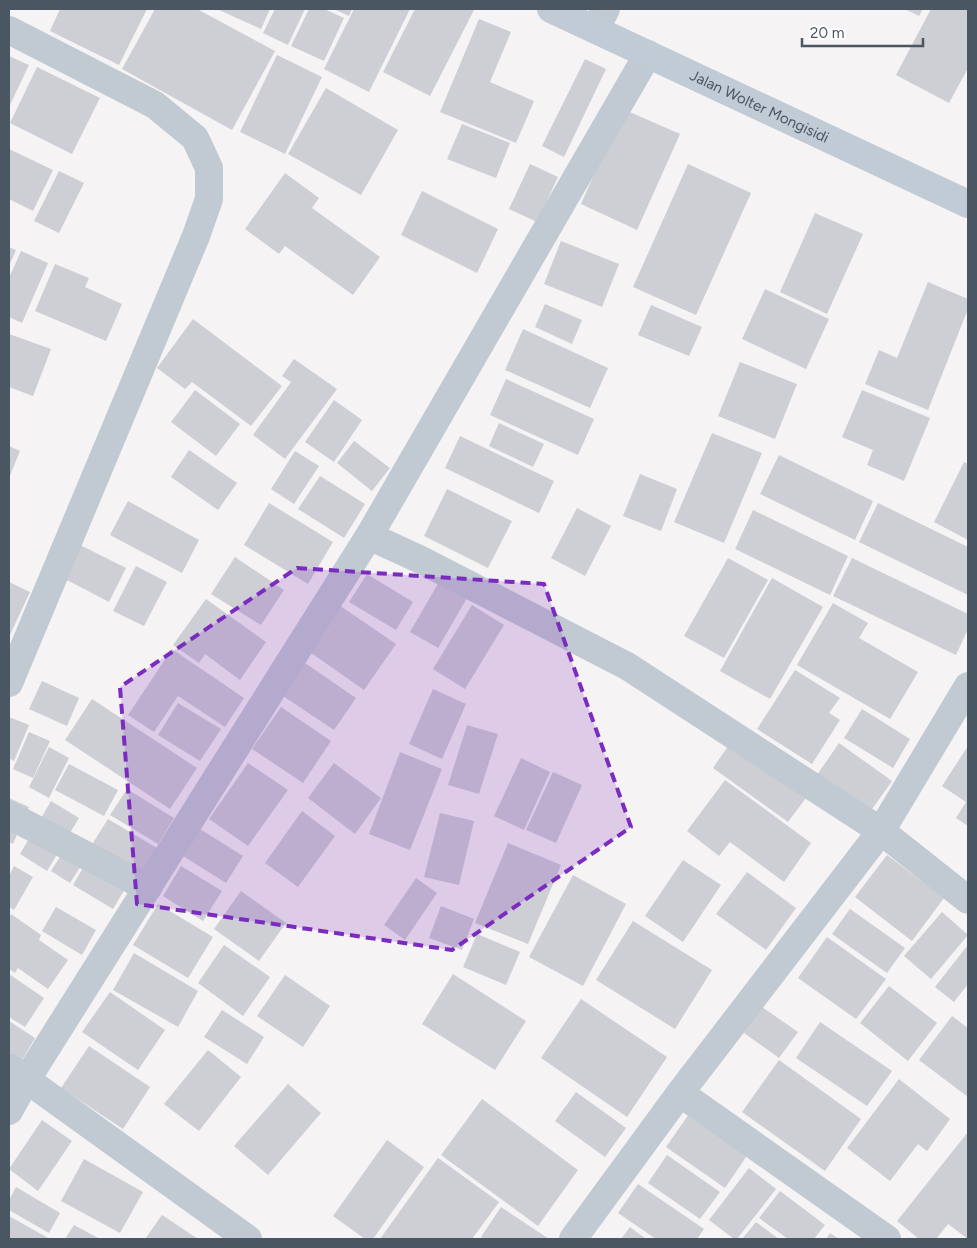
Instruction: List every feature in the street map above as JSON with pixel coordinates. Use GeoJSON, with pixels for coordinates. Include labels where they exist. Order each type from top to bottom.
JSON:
{"type":"FeatureCollection","features":[{"type":"Feature","properties":{"kind":"street","name":"Jalan Wolter Mongisidi"},"geometry":{"type":"LineString","coordinates":[[552,9],[601,19],[648,54],[968,204]]}},
{"type":"Feature","properties":{"kind":"street"},"geometry":{"type":"LineString","coordinates":[[9,30],[155,105],[195,138],[209,168],[209,200],[196,236],[9,683]]}},
{"type":"Feature","properties":{"kind":"street"},"geometry":{"type":"LineString","coordinates":[[9,1111],[18,1073],[148,888],[369,536],[648,54]]}},
{"type":"Feature","properties":{"kind":"street"},"geometry":{"type":"LineString","coordinates":[[369,536],[419,559],[627,666],[881,830],[968,900]]}},
{"type":"Feature","properties":{"kind":"street"},"geometry":{"type":"LineString","coordinates":[[573,1239],[680,1092],[881,830],[968,686]]}},
{"type":"Feature","properties":{"kind":"street"},"geometry":{"type":"LineString","coordinates":[[9,815],[148,888]]}},
{"type":"Feature","properties":{"kind":"street"},"geometry":{"type":"LineString","coordinates":[[18,1073],[248,1239]]}},
{"type":"Feature","properties":{"kind":"street"},"geometry":{"type":"LineString","coordinates":[[680,1092],[887,1239]]}},
{"type":"Feature","properties":{"kind":"highlighted area"},"geometry":{"type":"Polygon","coordinates":[[[297,568],[544,584],[631,827],[452,950],[137,904],[120,687],[297,568]]]}},
{"type":"Feature","properties":{"kind":"building"},"geometry":{"type":"Polygon","coordinates":[[[60,9],[147,9],[119,65],[50,31],[60,9]]]}},
{"type":"Feature","properties":{"kind":"building"},"geometry":{"type":"Polygon","coordinates":[[[155,9],[197,9],[275,51],[232,130],[122,69],[155,9]]]}},
{"type":"Feature","properties":{"kind":"building"},"geometry":{"type":"Polygon","coordinates":[[[217,9],[270,9],[261,29],[217,9]]]}},
{"type":"Feature","properties":{"kind":"building"},"geometry":{"type":"Polygon","coordinates":[[[275,9],[305,9],[288,45],[263,33],[275,9]]]}},
{"type":"Feature","properties":{"kind":"building"},"geometry":{"type":"Polygon","coordinates":[[[309,9],[324,9],[344,18],[324,61],[291,46],[309,9]]]}},
{"type":"Feature","properties":{"kind":"building"},"geometry":{"type":"Polygon","coordinates":[[[334,9],[352,9],[349,16],[334,9]]]}},
{"type":"Feature","properties":{"kind":"building"},"geometry":{"type":"Polygon","coordinates":[[[354,9],[410,9],[369,92],[324,69],[354,9]]]}},
{"type":"Feature","properties":{"kind":"building"},"geometry":{"type":"Polygon","coordinates":[[[415,9],[474,10],[430,96],[383,72],[415,9]]]}},
{"type":"Feature","properties":{"kind":"building"},"geometry":{"type":"Polygon","coordinates":[[[905,9],[923,9],[919,16],[905,9]]]}},
{"type":"Feature","properties":{"kind":"building"},"geometry":{"type":"Polygon","coordinates":[[[931,9],[968,9],[968,68],[949,103],[896,75],[931,9]]]}},
{"type":"Feature","properties":{"kind":"building"},"geometry":{"type":"Polygon","coordinates":[[[479,19],[511,32],[490,82],[534,101],[516,143],[440,112],[479,19]]]}},
{"type":"Feature","properties":{"kind":"building"},"geometry":{"type":"Polygon","coordinates":[[[277,55],[322,77],[285,154],[240,132],[277,55]]]}},
{"type":"Feature","properties":{"kind":"building"},"geometry":{"type":"Polygon","coordinates":[[[9,56],[29,65],[9,107],[9,56]]]}},
{"type":"Feature","properties":{"kind":"building"},"geometry":{"type":"Polygon","coordinates":[[[585,59],[606,69],[564,157],[542,146],[585,59]]]}},
{"type":"Feature","properties":{"kind":"building"},"geometry":{"type":"Polygon","coordinates":[[[37,67],[100,98],[72,154],[10,123],[37,67]]]}},
{"type":"Feature","properties":{"kind":"building"},"geometry":{"type":"Polygon","coordinates":[[[326,88],[398,130],[361,195],[288,154],[326,88]]]}},
{"type":"Feature","properties":{"kind":"building"},"geometry":{"type":"Polygon","coordinates":[[[623,109],[680,134],[637,230],[581,204],[623,109]]]}},
{"type":"Feature","properties":{"kind":"building"},"geometry":{"type":"Polygon","coordinates":[[[462,124],[510,143],[496,178],[447,159],[462,124]]]}},
{"type":"Feature","properties":{"kind":"building"},"geometry":{"type":"Polygon","coordinates":[[[9,149],[53,170],[33,211],[9,199],[9,149]]]}},
{"type":"Feature","properties":{"kind":"building"},"geometry":{"type":"Polygon","coordinates":[[[530,164],[558,177],[537,222],[509,209],[530,164]]]}},
{"type":"Feature","properties":{"kind":"building"},"geometry":{"type":"Polygon","coordinates":[[[688,164],[751,193],[696,315],[633,287],[688,164]]]}},
{"type":"Feature","properties":{"kind":"building"},"geometry":{"type":"Polygon","coordinates":[[[59,171],[84,183],[59,233],[34,221],[59,171]]]}},
{"type":"Feature","properties":{"kind":"building"},"geometry":{"type":"Polygon","coordinates":[[[285,173],[319,198],[312,208],[380,257],[353,295],[285,246],[279,254],[245,229],[285,173]]]}},
{"type":"Feature","properties":{"kind":"building"},"geometry":{"type":"Polygon","coordinates":[[[422,191],[498,229],[477,273],[401,235],[422,191]]]}},
{"type":"Feature","properties":{"kind":"building"},"geometry":{"type":"Polygon","coordinates":[[[815,213],[863,234],[827,314],[780,292],[815,213]]]}},
{"type":"Feature","properties":{"kind":"building"},"geometry":{"type":"Polygon","coordinates":[[[561,241],[619,264],[602,307],[544,284],[561,241]]]}},
{"type":"Feature","properties":{"kind":"building"},"geometry":{"type":"Polygon","coordinates":[[[9,247],[16,250],[9,266],[9,247]]]}},
{"type":"Feature","properties":{"kind":"building"},"geometry":{"type":"Polygon","coordinates":[[[21,251],[48,263],[22,323],[9,317],[9,278],[21,251]]]}},
{"type":"Feature","properties":{"kind":"building"},"geometry":{"type":"Polygon","coordinates":[[[55,264],[89,278],[85,287],[122,304],[106,341],[35,311],[55,264]]]}},
{"type":"Feature","properties":{"kind":"building"},"geometry":{"type":"Polygon","coordinates":[[[928,282],[968,299],[968,309],[928,410],[865,384],[879,350],[897,358],[928,282]]]}},
{"type":"Feature","properties":{"kind":"building"},"geometry":{"type":"Polygon","coordinates":[[[765,289],[829,319],[806,369],[742,339],[765,289]]]}},
{"type":"Feature","properties":{"kind":"building"},"geometry":{"type":"Polygon","coordinates":[[[545,304],[582,320],[572,344],[535,327],[545,304]]]}},
{"type":"Feature","properties":{"kind":"building"},"geometry":{"type":"Polygon","coordinates":[[[651,305],[702,327],[689,356],[638,335],[651,305]]]}},
{"type":"Feature","properties":{"kind":"building"},"geometry":{"type":"Polygon","coordinates":[[[193,319],[282,386],[251,426],[192,382],[185,389],[157,368],[193,319]]]}},
{"type":"Feature","properties":{"kind":"building"},"geometry":{"type":"Polygon","coordinates":[[[523,329],[608,368],[590,408],[505,370],[523,329]]]}},
{"type":"Feature","properties":{"kind":"building"},"geometry":{"type":"Polygon","coordinates":[[[9,334],[51,349],[33,396],[9,387],[9,334]]]}},
{"type":"Feature","properties":{"kind":"building"},"geometry":{"type":"Polygon","coordinates":[[[294,359],[337,389],[285,459],[253,435],[291,382],[282,376],[294,359]]]}},
{"type":"Feature","properties":{"kind":"building"},"geometry":{"type":"Polygon","coordinates":[[[740,362],[797,384],[775,439],[718,416],[740,362]]]}},
{"type":"Feature","properties":{"kind":"building"},"geometry":{"type":"Polygon","coordinates":[[[506,379],[594,419],[578,455],[490,415],[506,379]]]}},
{"type":"Feature","properties":{"kind":"building"},"geometry":{"type":"Polygon","coordinates":[[[195,390],[240,424],[216,456],[171,422],[195,390]]]}},
{"type":"Feature","properties":{"kind":"building"},"geometry":{"type":"Polygon","coordinates":[[[862,390],[930,418],[904,481],[867,465],[873,450],[842,437],[862,390]]]}},
{"type":"Feature","properties":{"kind":"building"},"geometry":{"type":"Polygon","coordinates":[[[334,400],[362,420],[334,462],[305,442],[334,400]]]}},
{"type":"Feature","properties":{"kind":"building"},"geometry":{"type":"Polygon","coordinates":[[[499,423],[544,444],[533,467],[489,446],[499,423]]]}},
{"type":"Feature","properties":{"kind":"building"},"geometry":{"type":"Polygon","coordinates":[[[712,433],[762,453],[724,543],[674,522],[712,433]]]}},
{"type":"Feature","properties":{"kind":"building"},"geometry":{"type":"Polygon","coordinates":[[[460,436],[554,481],[539,513],[445,468],[460,436]]]}},
{"type":"Feature","properties":{"kind":"building"},"geometry":{"type":"Polygon","coordinates":[[[354,441],[390,468],[372,491],[337,463],[354,441]]]}},
{"type":"Feature","properties":{"kind":"building"},"geometry":{"type":"Polygon","coordinates":[[[9,446],[20,451],[9,478],[9,446]]]}},
{"type":"Feature","properties":{"kind":"building"},"geometry":{"type":"Polygon","coordinates":[[[189,450],[237,483],[218,510],[171,477],[189,450]]]}},
{"type":"Feature","properties":{"kind":"building"},"geometry":{"type":"Polygon","coordinates":[[[295,451],[319,466],[294,504],[271,489],[295,451]]]}},
{"type":"Feature","properties":{"kind":"building"},"geometry":{"type":"Polygon","coordinates":[[[779,455],[873,501],[855,540],[760,494],[779,455]]]}},
{"type":"Feature","properties":{"kind":"building"},"geometry":{"type":"Polygon","coordinates":[[[964,462],[968,464],[968,540],[934,522],[964,462]]]}},
{"type":"Feature","properties":{"kind":"building"},"geometry":{"type":"Polygon","coordinates":[[[640,474],[677,489],[661,531],[623,516],[640,474]]]}},
{"type":"Feature","properties":{"kind":"building"},"geometry":{"type":"Polygon","coordinates":[[[320,476],[365,504],[344,538],[298,509],[320,476]]]}},
{"type":"Feature","properties":{"kind":"building"},"geometry":{"type":"Polygon","coordinates":[[[447,489],[512,521],[488,568],[424,536],[447,489]]]}},
{"type":"Feature","properties":{"kind":"building"},"geometry":{"type":"Polygon","coordinates":[[[128,501],[199,540],[182,573],[110,535],[128,501]]]}},
{"type":"Feature","properties":{"kind":"building"},"geometry":{"type":"Polygon","coordinates":[[[269,503],[333,542],[308,584],[244,545],[269,503]]]}},
{"type":"Feature","properties":{"kind":"building"},"geometry":{"type":"Polygon","coordinates":[[[878,503],[968,547],[968,595],[859,542],[878,503]]]}},
{"type":"Feature","properties":{"kind":"building"},"geometry":{"type":"Polygon","coordinates":[[[577,508],[611,526],[585,576],[551,558],[577,508]]]}},
{"type":"Feature","properties":{"kind":"building"},"geometry":{"type":"Polygon","coordinates":[[[753,510],[848,556],[830,595],[735,549],[753,510]]]}},
{"type":"Feature","properties":{"kind":"building"},"geometry":{"type":"Polygon","coordinates":[[[80,545],[126,568],[109,602],[63,578],[80,545]]]}},
{"type":"Feature","properties":{"kind":"building"},"geometry":{"type":"Polygon","coordinates":[[[235,557],[284,590],[261,625],[211,594],[235,557]]]}},
{"type":"Feature","properties":{"kind":"building"},"geometry":{"type":"Polygon","coordinates":[[[728,558],[768,580],[724,658],[684,636],[728,558]]]}},
{"type":"Feature","properties":{"kind":"building"},"geometry":{"type":"Polygon","coordinates":[[[852,558],[968,614],[968,629],[956,655],[833,596],[852,558]]]}},
{"type":"Feature","properties":{"kind":"building"},"geometry":{"type":"Polygon","coordinates":[[[136,566],[167,582],[144,626],[113,611],[136,566]]]}},
{"type":"Feature","properties":{"kind":"building"},"geometry":{"type":"Polygon","coordinates":[[[367,574],[413,602],[396,630],[349,602],[367,574]]]}},
{"type":"Feature","properties":{"kind":"building"},"geometry":{"type":"Polygon","coordinates":[[[772,578],[823,607],[770,699],[720,671],[772,578]]]}},
{"type":"Feature","properties":{"kind":"building"},"geometry":{"type":"Polygon","coordinates":[[[9,582],[30,592],[9,637],[9,582]]]}},
{"type":"Feature","properties":{"kind":"building"},"geometry":{"type":"Polygon","coordinates":[[[439,582],[467,598],[438,648],[410,632],[439,582]]]}},
{"type":"Feature","properties":{"kind":"building"},"geometry":{"type":"Polygon","coordinates":[[[206,599],[266,642],[240,680],[205,654],[199,663],[173,645],[206,599]]]}},
{"type":"Feature","properties":{"kind":"building"},"geometry":{"type":"Polygon","coordinates":[[[336,603],[396,644],[364,690],[304,648],[336,603]]]}},
{"type":"Feature","properties":{"kind":"building"},"geometry":{"type":"Polygon","coordinates":[[[833,603],[868,623],[859,638],[918,672],[890,719],[797,665],[833,603]]]}},
{"type":"Feature","properties":{"kind":"building"},"geometry":{"type":"Polygon","coordinates":[[[472,605],[504,625],[465,689],[433,669],[472,605]]]}},
{"type":"Feature","properties":{"kind":"building"},"geometry":{"type":"Polygon","coordinates":[[[172,649],[244,698],[225,727],[178,696],[154,732],[128,715],[172,649]]]}},
{"type":"Feature","properties":{"kind":"building"},"geometry":{"type":"Polygon","coordinates":[[[302,661],[356,698],[334,730],[280,694],[302,661]]]}},
{"type":"Feature","properties":{"kind":"building"},"geometry":{"type":"Polygon","coordinates":[[[795,670],[840,698],[829,713],[840,720],[812,764],[757,729],[795,670]]]}},
{"type":"Feature","properties":{"kind":"building"},"geometry":{"type":"Polygon","coordinates":[[[42,681],[79,698],[67,726],[29,709],[42,681]]]}},
{"type":"Feature","properties":{"kind":"building"},"geometry":{"type":"Polygon","coordinates":[[[433,689],[466,704],[442,759],[409,744],[433,689]]]}},
{"type":"Feature","properties":{"kind":"building"},"geometry":{"type":"Polygon","coordinates":[[[92,699],[197,768],[170,809],[65,740],[92,699]]]}},
{"type":"Feature","properties":{"kind":"building"},"geometry":{"type":"Polygon","coordinates":[[[178,703],[221,729],[200,761],[158,735],[178,703]]]}},
{"type":"Feature","properties":{"kind":"building"},"geometry":{"type":"Polygon","coordinates":[[[281,707],[331,741],[303,783],[252,749],[281,707]]]}},
{"type":"Feature","properties":{"kind":"building"},"geometry":{"type":"Polygon","coordinates":[[[862,709],[910,739],[893,768],[844,738],[862,709]]]}},
{"type":"Feature","properties":{"kind":"building"},"geometry":{"type":"Polygon","coordinates":[[[9,717],[29,725],[14,761],[9,758],[9,717]]]}},
{"type":"Feature","properties":{"kind":"building"},"geometry":{"type":"Polygon","coordinates":[[[467,725],[498,734],[479,794],[448,785],[467,725]]]}},
{"type":"Feature","properties":{"kind":"building"},"geometry":{"type":"Polygon","coordinates":[[[29,732],[50,741],[33,778],[13,769],[29,732]]]}},
{"type":"Feature","properties":{"kind":"building"},"geometry":{"type":"Polygon","coordinates":[[[733,739],[809,794],[788,822],[713,768],[733,739]]]}},
{"type":"Feature","properties":{"kind":"building"},"geometry":{"type":"Polygon","coordinates":[[[839,743],[892,781],[870,812],[817,775],[839,743]]]}},
{"type":"Feature","properties":{"kind":"building"},"geometry":{"type":"Polygon","coordinates":[[[968,746],[968,826],[956,818],[966,802],[942,786],[968,746]]]}},
{"type":"Feature","properties":{"kind":"building"},"geometry":{"type":"Polygon","coordinates":[[[49,747],[69,758],[49,798],[29,787],[49,747]]]}},
{"type":"Feature","properties":{"kind":"building"},"geometry":{"type":"Polygon","coordinates":[[[400,752],[442,769],[410,850],[369,834],[400,752]]]}},
{"type":"Feature","properties":{"kind":"building"},"geometry":{"type":"Polygon","coordinates":[[[521,758],[550,772],[524,830],[494,816],[521,758]]]}},
{"type":"Feature","properties":{"kind":"building"},"geometry":{"type":"Polygon","coordinates":[[[248,763],[288,790],[248,846],[209,819],[248,763]]]}},
{"type":"Feature","properties":{"kind":"building"},"geometry":{"type":"Polygon","coordinates":[[[334,763],[381,798],[355,834],[308,798],[334,763]]]}},
{"type":"Feature","properties":{"kind":"building"},"geometry":{"type":"Polygon","coordinates":[[[69,764],[118,790],[104,816],[55,790],[69,764]]]}},
{"type":"Feature","properties":{"kind":"building"},"geometry":{"type":"Polygon","coordinates":[[[553,772],[582,785],[556,843],[526,830],[553,772]]]}},
{"type":"Feature","properties":{"kind":"building"},"geometry":{"type":"Polygon","coordinates":[[[725,780],[811,843],[784,882],[730,842],[719,856],[687,831],[725,780]]]}},
{"type":"Feature","properties":{"kind":"building"},"geometry":{"type":"Polygon","coordinates":[[[127,789],[174,818],[158,844],[110,815],[127,789]]]}},
{"type":"Feature","properties":{"kind":"building"},"geometry":{"type":"Polygon","coordinates":[[[9,798],[29,807],[13,844],[9,842],[9,798]]]}},
{"type":"Feature","properties":{"kind":"building"},"geometry":{"type":"Polygon","coordinates":[[[51,801],[79,818],[47,871],[20,854],[51,801]]]}},
{"type":"Feature","properties":{"kind":"building"},"geometry":{"type":"Polygon","coordinates":[[[302,811],[335,836],[298,887],[265,863],[302,811]]]}},
{"type":"Feature","properties":{"kind":"building"},"geometry":{"type":"Polygon","coordinates":[[[440,813],[474,821],[459,885],[424,877],[440,813]]]}},
{"type":"Feature","properties":{"kind":"building"},"geometry":{"type":"Polygon","coordinates":[[[108,819],[157,848],[141,875],[91,846],[108,819]]]}},
{"type":"Feature","properties":{"kind":"building"},"geometry":{"type":"Polygon","coordinates":[[[200,829],[243,856],[226,883],[183,856],[200,829]]]}},
{"type":"Feature","properties":{"kind":"building"},"geometry":{"type":"Polygon","coordinates":[[[72,838],[91,850],[70,883],[51,871],[72,838]]]}},
{"type":"Feature","properties":{"kind":"building"},"geometry":{"type":"Polygon","coordinates":[[[508,843],[561,865],[528,944],[475,923],[508,843]]]}},
{"type":"Feature","properties":{"kind":"building"},"geometry":{"type":"Polygon","coordinates":[[[887,855],[944,898],[912,941],[855,897],[887,855]]]}},
{"type":"Feature","properties":{"kind":"building"},"geometry":{"type":"Polygon","coordinates":[[[88,859],[129,882],[113,909],[73,885],[88,859]]]}},
{"type":"Feature","properties":{"kind":"building"},"geometry":{"type":"Polygon","coordinates":[[[683,860],[721,885],[683,942],[645,916],[683,860]]]}},
{"type":"Feature","properties":{"kind":"building"},"geometry":{"type":"Polygon","coordinates":[[[14,866],[33,877],[14,910],[9,907],[9,876],[14,866]]]}},
{"type":"Feature","properties":{"kind":"building"},"geometry":{"type":"Polygon","coordinates":[[[181,866],[222,891],[203,921],[163,896],[181,866]]]}},
{"type":"Feature","properties":{"kind":"building"},"geometry":{"type":"Polygon","coordinates":[[[747,872],[796,908],[766,950],[716,914],[747,872]]]}},
{"type":"Feature","properties":{"kind":"building"},"geometry":{"type":"Polygon","coordinates":[[[573,875],[626,904],[583,986],[529,957],[573,875]]]}},
{"type":"Feature","properties":{"kind":"building"},"geometry":{"type":"Polygon","coordinates":[[[416,878],[437,893],[405,940],[384,925],[416,878]]]}},
{"type":"Feature","properties":{"kind":"building"},"geometry":{"type":"Polygon","coordinates":[[[241,891],[286,923],[259,961],[214,929],[241,891]]]}},
{"type":"Feature","properties":{"kind":"building"},"geometry":{"type":"Polygon","coordinates":[[[158,904],[213,937],[188,978],[133,945],[158,904]]]}},
{"type":"Feature","properties":{"kind":"building"},"geometry":{"type":"Polygon","coordinates":[[[441,906],[474,919],[462,950],[429,938],[441,906]]]}},
{"type":"Feature","properties":{"kind":"building"},"geometry":{"type":"Polygon","coordinates":[[[56,907],[96,930],[82,955],[42,931],[56,907]]]}},
{"type":"Feature","properties":{"kind":"building"},"geometry":{"type":"Polygon","coordinates":[[[850,909],[905,948],[887,973],[832,934],[850,909]]]}},
{"type":"Feature","properties":{"kind":"building"},"geometry":{"type":"Polygon","coordinates":[[[942,912],[968,935],[931,979],[904,956],[942,912]]]}},
{"type":"Feature","properties":{"kind":"building"},"geometry":{"type":"Polygon","coordinates":[[[11,914],[41,935],[39,940],[68,960],[48,989],[18,968],[15,973],[9,969],[9,918],[11,914]]]}},
{"type":"Feature","properties":{"kind":"building"},"geometry":{"type":"Polygon","coordinates":[[[633,921],[712,970],[675,1029],[596,980],[633,921]]]}},
{"type":"Feature","properties":{"kind":"building"},"geometry":{"type":"Polygon","coordinates":[[[477,934],[520,952],[506,985],[463,967],[477,934]]]}},
{"type":"Feature","properties":{"kind":"building"},"geometry":{"type":"Polygon","coordinates":[[[827,937],[886,979],[856,1019],[798,978],[827,937]]]}},
{"type":"Feature","properties":{"kind":"building"},"geometry":{"type":"Polygon","coordinates":[[[224,945],[270,977],[243,1016],[198,983],[224,945]]]}},
{"type":"Feature","properties":{"kind":"building"},"geometry":{"type":"Polygon","coordinates":[[[967,946],[968,984],[954,1002],[935,987],[967,946]]]}},
{"type":"Feature","properties":{"kind":"building"},"geometry":{"type":"Polygon","coordinates":[[[134,953],[198,991],[178,1027],[113,990],[134,953]]]}},
{"type":"Feature","properties":{"kind":"building"},"geometry":{"type":"Polygon","coordinates":[[[9,974],[44,998],[25,1027],[9,1017],[9,974]]]}},
{"type":"Feature","properties":{"kind":"building"},"geometry":{"type":"Polygon","coordinates":[[[453,974],[526,1021],[495,1070],[422,1024],[453,974]]]}},
{"type":"Feature","properties":{"kind":"building"},"geometry":{"type":"Polygon","coordinates":[[[285,975],[330,1006],[303,1047],[257,1016],[285,975]]]}},
{"type":"Feature","properties":{"kind":"building"},"geometry":{"type":"Polygon","coordinates":[[[889,986],[937,1023],[908,1061],[860,1023],[889,986]]]}},
{"type":"Feature","properties":{"kind":"building"},"geometry":{"type":"Polygon","coordinates":[[[110,992],[165,1030],[138,1070],[82,1032],[110,992]]]}},
{"type":"Feature","properties":{"kind":"building"},"geometry":{"type":"Polygon","coordinates":[[[581,999],[667,1057],[627,1117],[541,1058],[581,999]]]}},
{"type":"Feature","properties":{"kind":"building"},"geometry":{"type":"Polygon","coordinates":[[[762,1007],[798,1032],[779,1058],[744,1033],[762,1007]]]}},
{"type":"Feature","properties":{"kind":"building"},"geometry":{"type":"Polygon","coordinates":[[[222,1010],[264,1037],[247,1064],[204,1037],[222,1010]]]}},
{"type":"Feature","properties":{"kind":"building"},"geometry":{"type":"Polygon","coordinates":[[[952,1016],[968,1028],[968,1097],[919,1060],[952,1016]]]}},
{"type":"Feature","properties":{"kind":"building"},"geometry":{"type":"Polygon","coordinates":[[[9,1021],[35,1038],[22,1060],[9,1052],[9,1021]]]}},
{"type":"Feature","properties":{"kind":"building"},"geometry":{"type":"Polygon","coordinates":[[[820,1022],[892,1071],[867,1106],[796,1058],[820,1022]]]}},
{"type":"Feature","properties":{"kind":"building"},"geometry":{"type":"Polygon","coordinates":[[[89,1046],[150,1087],[123,1129],[61,1088],[89,1046]]]}},
{"type":"Feature","properties":{"kind":"building"},"geometry":{"type":"Polygon","coordinates":[[[208,1050],[241,1077],[199,1131],[164,1104],[208,1050]]]}},
{"type":"Feature","properties":{"kind":"building"},"geometry":{"type":"Polygon","coordinates":[[[779,1060],[861,1119],[825,1171],[742,1112],[779,1060]]]}},
{"type":"Feature","properties":{"kind":"building"},"geometry":{"type":"Polygon","coordinates":[[[899,1079],[950,1119],[927,1151],[918,1144],[890,1181],[847,1148],[899,1079]]]}},
{"type":"Feature","properties":{"kind":"building"},"geometry":{"type":"Polygon","coordinates":[[[288,1084],[321,1113],[268,1175],[234,1146],[288,1084]]]}},
{"type":"Feature","properties":{"kind":"building"},"geometry":{"type":"Polygon","coordinates":[[[576,1092],[626,1128],[605,1157],[555,1121],[576,1092]]]}},
{"type":"Feature","properties":{"kind":"building"},"geometry":{"type":"Polygon","coordinates":[[[482,1099],[578,1170],[538,1226],[441,1155],[482,1099]]]}},
{"type":"Feature","properties":{"kind":"building"},"geometry":{"type":"Polygon","coordinates":[[[689,1114],[748,1154],[725,1188],[666,1147],[689,1114]]]}},
{"type":"Feature","properties":{"kind":"building"},"geometry":{"type":"Polygon","coordinates":[[[42,1120],[72,1141],[38,1191],[9,1169],[42,1120]]]}},
{"type":"Feature","properties":{"kind":"building"},"geometry":{"type":"Polygon","coordinates":[[[968,1132],[968,1239],[948,1224],[936,1239],[919,1239],[897,1221],[968,1132]]]}},
{"type":"Feature","properties":{"kind":"building"},"geometry":{"type":"Polygon","coordinates":[[[387,1140],[424,1167],[373,1239],[365,1239],[333,1216],[387,1140]]]}},
{"type":"Feature","properties":{"kind":"building"},"geometry":{"type":"Polygon","coordinates":[[[667,1155],[720,1192],[700,1219],[648,1183],[667,1155]]]}},
{"type":"Feature","properties":{"kind":"building"},"geometry":{"type":"Polygon","coordinates":[[[438,1158],[499,1202],[472,1239],[380,1239],[438,1158]]]}},
{"type":"Feature","properties":{"kind":"building"},"geometry":{"type":"Polygon","coordinates":[[[84,1159],[143,1192],[120,1233],[61,1201],[84,1159]]]}},
{"type":"Feature","properties":{"kind":"building"},"geometry":{"type":"Polygon","coordinates":[[[749,1168],[776,1189],[737,1239],[734,1239],[709,1220],[749,1168]]]}},
{"type":"Feature","properties":{"kind":"building"},"geometry":{"type":"Polygon","coordinates":[[[638,1184],[704,1229],[697,1239],[656,1239],[618,1213],[638,1184]]]}},
{"type":"Feature","properties":{"kind":"building"},"geometry":{"type":"Polygon","coordinates":[[[16,1187],[60,1213],[49,1233],[9,1210],[9,1200],[16,1187]]]}},
{"type":"Feature","properties":{"kind":"building"},"geometry":{"type":"Polygon","coordinates":[[[780,1191],[825,1225],[814,1239],[788,1239],[759,1218],[780,1191]]]}},
{"type":"Feature","properties":{"kind":"building"},"geometry":{"type":"Polygon","coordinates":[[[501,1207],[549,1239],[484,1239],[481,1237],[501,1207]]]}},
{"type":"Feature","properties":{"kind":"building"},"geometry":{"type":"Polygon","coordinates":[[[162,1215],[198,1239],[145,1239],[162,1215]]]}},
{"type":"Feature","properties":{"kind":"building"},"geometry":{"type":"Polygon","coordinates":[[[9,1216],[50,1239],[9,1239],[9,1216]]]}},
{"type":"Feature","properties":{"kind":"building"},"geometry":{"type":"Polygon","coordinates":[[[756,1222],[779,1239],[742,1239],[756,1222]]]}},
{"type":"Feature","properties":{"kind":"building"},"geometry":{"type":"Polygon","coordinates":[[[74,1225],[100,1239],[65,1239],[74,1225]]]}},
{"type":"Feature","properties":{"kind":"building"},"geometry":{"type":"Polygon","coordinates":[[[630,1227],[646,1239],[621,1239],[630,1227]]]}},
{"type":"Feature","properties":{"kind":"building"},"geometry":{"type":"Polygon","coordinates":[[[830,1233],[839,1239],[826,1239],[830,1233]]]}}]}
